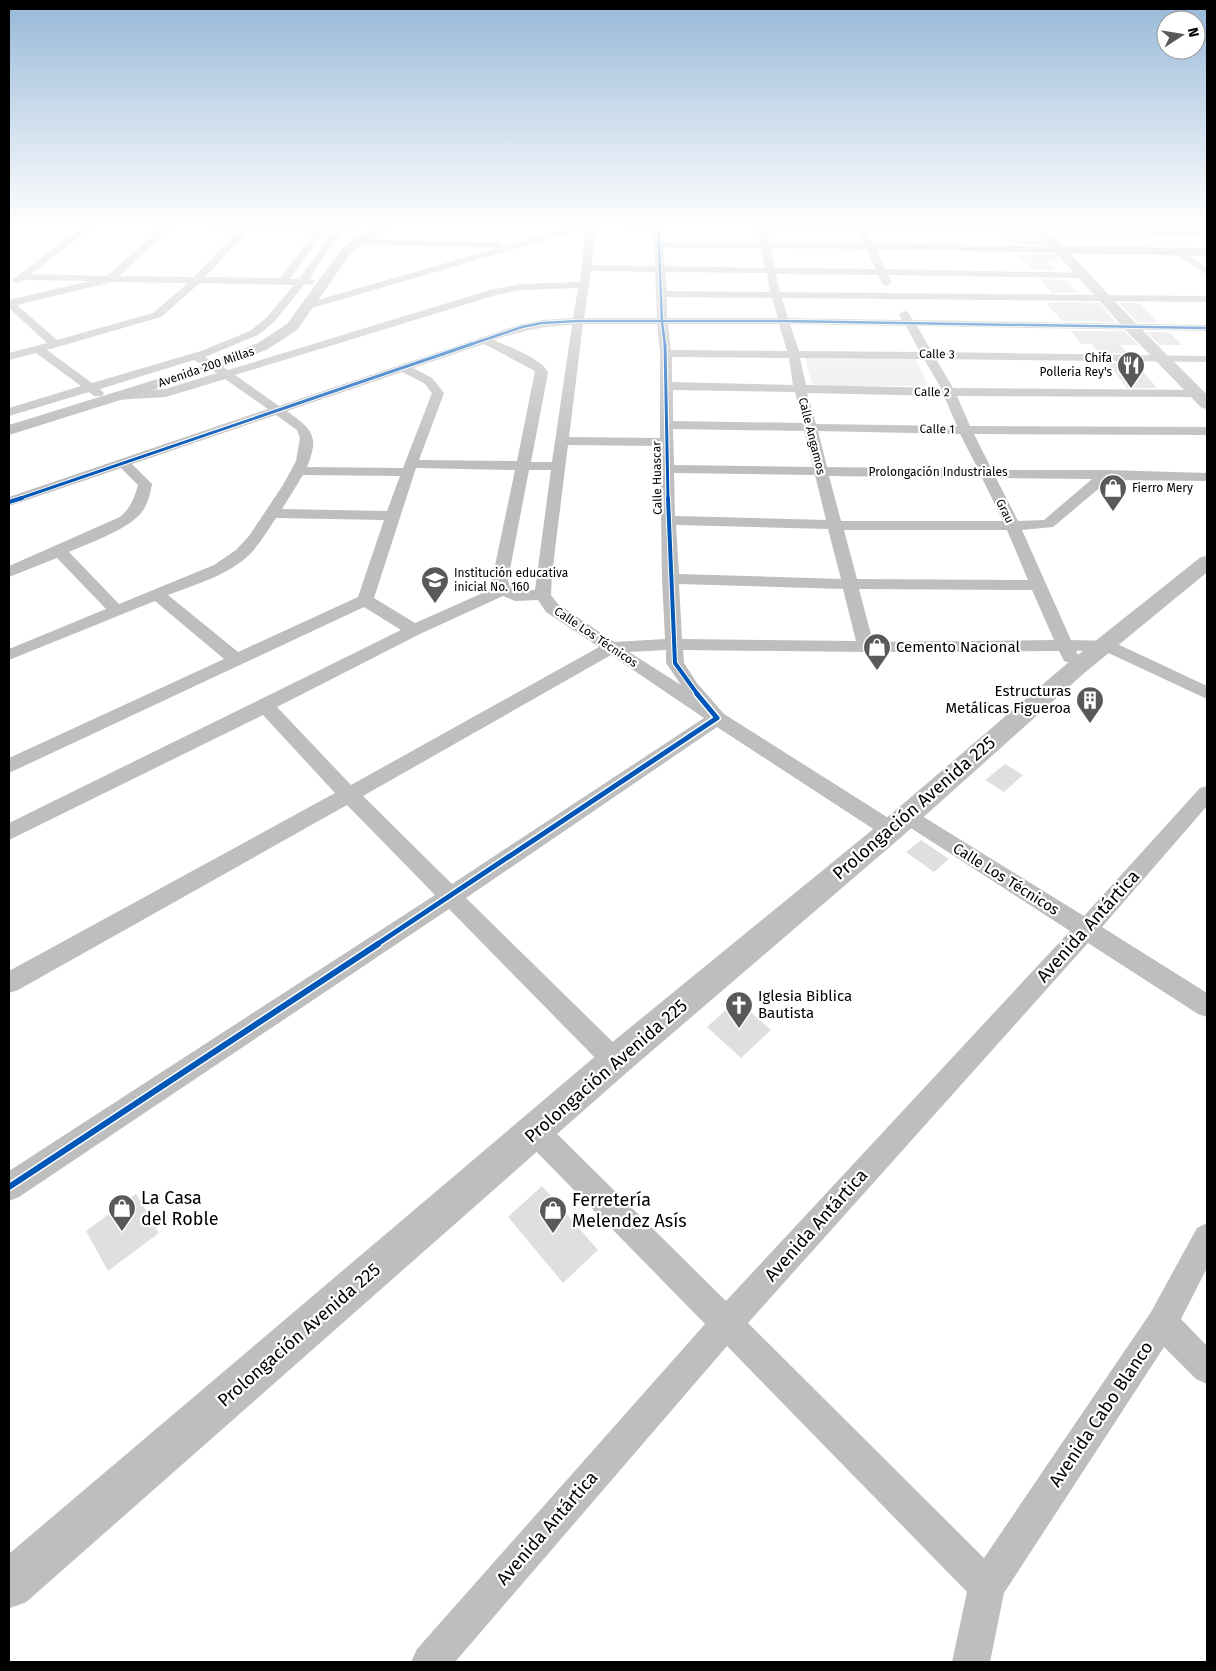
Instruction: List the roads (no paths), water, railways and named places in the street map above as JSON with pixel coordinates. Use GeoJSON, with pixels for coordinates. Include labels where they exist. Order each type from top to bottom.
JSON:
{"type":"FeatureCollection","features":[{"type":"Feature","properties":{"kind":"main road","name":"Avenida 200 Millas"},"geometry":{"type":"LineString","coordinates":[[9,430],[112,398],[219,370],[285,332],[298,320],[311,302]]}},
{"type":"Feature","properties":{"kind":"main road"},"geometry":{"type":"LineString","coordinates":[[1108,302],[1207,404]]}},
{"type":"Feature","properties":{"kind":"main road","name":"Prolongación Avenida 225"},"geometry":{"type":"LineString","coordinates":[[9,1585],[615,1061],[899,823],[1070,657],[1105,645],[1207,562]]}},
{"type":"Feature","properties":{"kind":"street"},"geometry":{"type":"LineString","coordinates":[[9,357],[157,316],[173,302]]}},
{"type":"Feature","properties":{"kind":"street"},"geometry":{"type":"LineString","coordinates":[[9,412],[196,356],[242,339],[260,329],[285,302]]}},
{"type":"Feature","properties":{"kind":"street"},"geometry":{"type":"LineString","coordinates":[[308,306],[322,302]]}},
{"type":"Feature","properties":{"kind":"street"},"geometry":{"type":"LineString","coordinates":[[219,370],[459,302]]}},
{"type":"Feature","properties":{"kind":"street","name":"Calle Los Técnicos"},"geometry":{"type":"LineString","coordinates":[[581,302],[544,574],[543,595],[552,608],[717,718],[1086,929],[1207,1006]]}},
{"type":"Feature","properties":{"kind":"street","name":"Calle Huascar"},"geometry":{"type":"LineString","coordinates":[[662,302],[662,322],[666,353],[669,469],[668,520],[675,663],[691,687],[717,718]]}},
{"type":"Feature","properties":{"kind":"street","name":"Calle Angamos"},"geometry":{"type":"LineString","coordinates":[[778,302],[782,321],[794,354],[800,388],[866,648]]}},
{"type":"Feature","properties":{"kind":"street","name":"Grau"},"geometry":{"type":"LineString","coordinates":[[897,302],[949,392],[965,430],[1012,525],[1070,657]]}},
{"type":"Feature","properties":{"kind":"street"},"geometry":{"type":"LineString","coordinates":[[10,303],[55,344]]}},
{"type":"Feature","properties":{"kind":"street"},"geometry":{"type":"LineString","coordinates":[[260,329],[298,320]]}},
{"type":"Feature","properties":{"kind":"street"},"geometry":{"type":"LineString","coordinates":[[9,502],[522,327],[542,323],[578,321],[782,321],[1207,328]]}},
{"type":"Feature","properties":{"kind":"street"},"geometry":{"type":"LineString","coordinates":[[485,340],[541,369],[542,374],[500,580],[503,590],[516,596],[543,595]]}},
{"type":"Feature","properties":{"kind":"street"},"geometry":{"type":"LineString","coordinates":[[38,349],[91,388],[112,398]]}},
{"type":"Feature","properties":{"kind":"street","name":"Calle 3"},"geometry":{"type":"LineString","coordinates":[[666,353],[928,354],[1207,359]]}},
{"type":"Feature","properties":{"kind":"street"},"geometry":{"type":"LineString","coordinates":[[9,655],[220,568],[235,559],[250,546],[299,470],[307,441],[307,435],[303,428],[196,356]]}},
{"type":"Feature","properties":{"kind":"street"},"geometry":{"type":"LineString","coordinates":[[9,766],[365,600],[393,516],[438,393],[430,381],[403,368]]}},
{"type":"Feature","properties":{"kind":"street","name":"Calle 2"},"geometry":{"type":"LineString","coordinates":[[667,386],[949,392],[1197,393]]}},
{"type":"Feature","properties":{"kind":"street","name":"Calle 1"},"geometry":{"type":"LineString","coordinates":[[667,425],[965,430],[1207,431]]}},
{"type":"Feature","properties":{"kind":"street"},"geometry":{"type":"LineString","coordinates":[[563,441],[667,442]]}},
{"type":"Feature","properties":{"kind":"street"},"geometry":{"type":"LineString","coordinates":[[9,572],[108,530],[125,520],[135,511],[145,484],[123,462]]}},
{"type":"Feature","properties":{"kind":"street"},"geometry":{"type":"LineString","coordinates":[[299,470],[558,466]]}},
{"type":"Feature","properties":{"kind":"street","name":"Prolongación Industriales"},"geometry":{"type":"LineString","coordinates":[[669,469],[821,472],[986,472],[1207,477]]}},
{"type":"Feature","properties":{"kind":"street"},"geometry":{"type":"LineString","coordinates":[[668,520],[835,525],[1032,526],[1048,524],[1057,518],[1107,474]]}},
{"type":"Feature","properties":{"kind":"street"},"geometry":{"type":"LineString","coordinates":[[271,513],[393,516]]}},
{"type":"Feature","properties":{"kind":"street"},"geometry":{"type":"LineString","coordinates":[[59,551],[116,610]]}},
{"type":"Feature","properties":{"kind":"street"},"geometry":{"type":"LineString","coordinates":[[670,579],[850,584],[1037,585]]}},
{"type":"Feature","properties":{"kind":"street"},"geometry":{"type":"LineString","coordinates":[[9,832],[265,706],[414,630],[503,590]]}},
{"type":"Feature","properties":{"kind":"street"},"geometry":{"type":"LineString","coordinates":[[157,594],[235,659]]}},
{"type":"Feature","properties":{"kind":"street"},"geometry":{"type":"LineString","coordinates":[[365,600],[414,630]]}},
{"type":"Feature","properties":{"kind":"street"},"geometry":{"type":"LineString","coordinates":[[9,983],[613,647],[673,644],[866,648],[1070,657]]}},
{"type":"Feature","properties":{"kind":"street"},"geometry":{"type":"LineString","coordinates":[[1105,645],[1207,693]]}},
{"type":"Feature","properties":{"kind":"street"},"geometry":{"type":"LineString","coordinates":[[265,706],[350,795],[615,1061]]}},
{"type":"Feature","properties":{"kind":"street"},"geometry":{"type":"LineString","coordinates":[[12,1177],[451,896],[717,718]]}},
{"type":"Feature","properties":{"kind":"street","name":"Avenida Antártica"},"geometry":{"type":"LineString","coordinates":[[430,1662],[726,1324],[1086,929],[1207,793]]}},
{"type":"Feature","properties":{"kind":"street"},"geometry":{"type":"LineString","coordinates":[[535,1131],[987,1586],[971,1662]]}},
{"type":"Feature","properties":{"kind":"street","name":"Avenida Cabo Blanco"},"geometry":{"type":"LineString","coordinates":[[987,1586],[1162,1323],[1207,1238]]}},
{"type":"Feature","properties":{"kind":"street"},"geometry":{"type":"LineString","coordinates":[[1162,1323],[1207,1368]]}},
{"type":"Feature","properties":{"kind":"place","name":"Chifa Polleria Rey's"},"geometry":{"type":"Point","coordinates":[1131,389]}},
{"type":"Feature","properties":{"kind":"place","name":"Fierro Mery"},"geometry":{"type":"Point","coordinates":[1113,512]}},
{"type":"Feature","properties":{"kind":"place","name":"Institución educativa inicial No. 160"},"geometry":{"type":"Point","coordinates":[435,604]}},
{"type":"Feature","properties":{"kind":"place","name":"Cemento Nacional"},"geometry":{"type":"Point","coordinates":[877,671]}},
{"type":"Feature","properties":{"kind":"place","name":"Estructuras Metálicas Figueroa"},"geometry":{"type":"Point","coordinates":[1090,724]}},
{"type":"Feature","properties":{"kind":"place","name":"Iglesia Biblica Bautista"},"geometry":{"type":"Point","coordinates":[739,1029]}},
{"type":"Feature","properties":{"kind":"place","name":"La Casa del Roble"},"geometry":{"type":"Point","coordinates":[122,1232]}},
{"type":"Feature","properties":{"kind":"place","name":"Ferretería Melendez Asís"},"geometry":{"type":"Point","coordinates":[553,1234]}}]}
